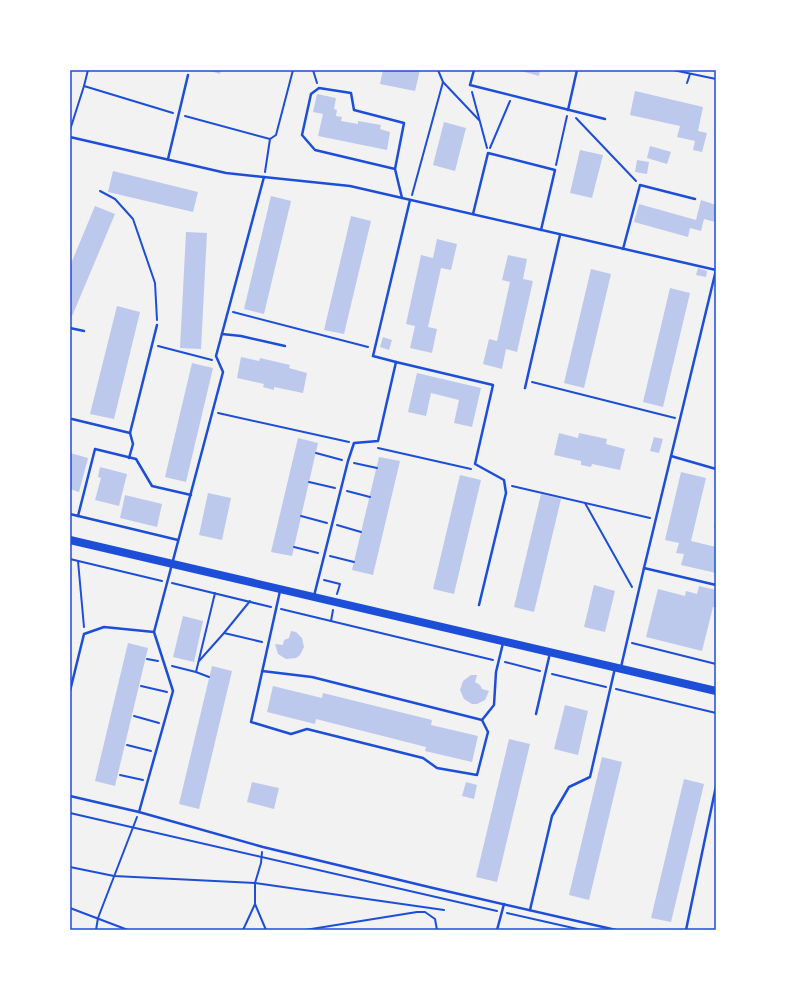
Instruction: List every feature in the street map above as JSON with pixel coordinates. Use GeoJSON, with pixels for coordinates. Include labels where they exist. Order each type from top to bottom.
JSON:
{"type":"FeatureCollection","features":[{"type":"Feature","properties":{"kind":"main road"},"geometry":{"type":"LineString","coordinates":[[70,540],[314,596],[716,692]]}},
{"type":"Feature","properties":{"kind":"lane"},"geometry":{"type":"LineString","coordinates":[[474,70],[470,85],[606,119]]}},
{"type":"Feature","properties":{"kind":"lane"},"geometry":{"type":"LineString","coordinates":[[568,110],[578,70]]}},
{"type":"Feature","properties":{"kind":"lane"},"geometry":{"type":"LineString","coordinates":[[168,159],[188,75]]}},
{"type":"Feature","properties":{"kind":"lane"},"geometry":{"type":"LineString","coordinates":[[395,169],[315,150],[302,135],[311,94],[319,88],[351,93],[354,110],[404,123],[395,169],[402,198]]}},
{"type":"Feature","properties":{"kind":"lane"},"geometry":{"type":"LineString","coordinates":[[70,137],[226,173],[350,186],[716,270],[627,642],[611,688],[590,777],[569,787],[552,816],[530,910]]}},
{"type":"Feature","properties":{"kind":"lane"},"geometry":{"type":"LineString","coordinates":[[473,214],[488,153],[555,170],[541,230]]}},
{"type":"Feature","properties":{"kind":"lane"},"geometry":{"type":"LineString","coordinates":[[139,812],[173,691],[154,632],[223,372],[216,356],[264,177]]}},
{"type":"Feature","properties":{"kind":"lane"},"geometry":{"type":"LineString","coordinates":[[623,249],[640,186],[695,199]]}},
{"type":"Feature","properties":{"kind":"lane"},"geometry":{"type":"LineString","coordinates":[[410,200],[373,356],[493,384],[474,464],[504,480],[506,493],[479,605]]}},
{"type":"Feature","properties":{"kind":"lane"},"geometry":{"type":"LineString","coordinates":[[525,388],[560,235]]}},
{"type":"Feature","properties":{"kind":"lane"},"geometry":{"type":"LineString","coordinates":[[130,458],[133,444],[130,434],[157,325]]}},
{"type":"Feature","properties":{"kind":"lane"},"geometry":{"type":"LineString","coordinates":[[70,328],[84,331]]}},
{"type":"Feature","properties":{"kind":"lane"},"geometry":{"type":"LineString","coordinates":[[222,334],[241,336],[285,346]]}},
{"type":"Feature","properties":{"kind":"lane"},"geometry":{"type":"LineString","coordinates":[[314,596],[354,443],[378,441],[396,362]]}},
{"type":"Feature","properties":{"kind":"lane"},"geometry":{"type":"LineString","coordinates":[[72,419],[130,434]]}},
{"type":"Feature","properties":{"kind":"lane"},"geometry":{"type":"LineString","coordinates":[[78,516],[96,449],[136,459],[152,486],[191,495]]}},
{"type":"Feature","properties":{"kind":"lane"},"geometry":{"type":"LineString","coordinates":[[671,456],[716,469]]}},
{"type":"Feature","properties":{"kind":"lane"},"geometry":{"type":"LineString","coordinates":[[70,514],[178,540]]}},
{"type":"Feature","properties":{"kind":"lane"},"geometry":{"type":"LineString","coordinates":[[716,523],[716,528]]}},
{"type":"Feature","properties":{"kind":"lane"},"geometry":{"type":"LineString","coordinates":[[644,568],[716,585]]}},
{"type":"Feature","properties":{"kind":"lane"},"geometry":{"type":"LineString","coordinates":[[262,671],[312,677],[482,720],[488,732],[476,775],[438,768],[423,758],[307,729],[291,734],[251,722],[262,671],[276,608],[281,589]]}},
{"type":"Feature","properties":{"kind":"lane"},"geometry":{"type":"LineString","coordinates":[[70,691],[84,634],[104,627],[154,632]]}},
{"type":"Feature","properties":{"kind":"lane"},"geometry":{"type":"LineString","coordinates":[[482,720],[494,705],[496,672],[503,641]]}},
{"type":"Feature","properties":{"kind":"lane"},"geometry":{"type":"LineString","coordinates":[[536,714],[550,652]]}},
{"type":"Feature","properties":{"kind":"lane"},"geometry":{"type":"LineString","coordinates":[[686,930],[716,786]]}},
{"type":"Feature","properties":{"kind":"lane"},"geometry":{"type":"LineString","coordinates":[[70,796],[139,812],[263,847],[616,930]]}},
{"type":"Feature","properties":{"kind":"lane"},"geometry":{"type":"LineString","coordinates":[[498,930],[504,904]]}},
{"type":"Feature","properties":{"kind":"path"},"geometry":{"type":"LineString","coordinates":[[70,130],[88,70]]}},
{"type":"Feature","properties":{"kind":"path"},"geometry":{"type":"LineString","coordinates":[[264,177],[270,139],[276,135],[292,70]]}},
{"type":"Feature","properties":{"kind":"path"},"geometry":{"type":"LineString","coordinates":[[313,70],[319,88]]}},
{"type":"Feature","properties":{"kind":"path"},"geometry":{"type":"LineString","coordinates":[[438,70],[443,82],[480,121]]}},
{"type":"Feature","properties":{"kind":"path"},"geometry":{"type":"LineString","coordinates":[[673,70],[716,79]]}},
{"type":"Feature","properties":{"kind":"path"},"geometry":{"type":"LineString","coordinates":[[687,83],[690,74]]}},
{"type":"Feature","properties":{"kind":"path"},"geometry":{"type":"LineString","coordinates":[[410,200],[443,82]]}},
{"type":"Feature","properties":{"kind":"path"},"geometry":{"type":"LineString","coordinates":[[470,85],[488,153]]}},
{"type":"Feature","properties":{"kind":"path"},"geometry":{"type":"LineString","coordinates":[[84,86],[270,139]]}},
{"type":"Feature","properties":{"kind":"path"},"geometry":{"type":"LineString","coordinates":[[488,153],[512,95]]}},
{"type":"Feature","properties":{"kind":"path"},"geometry":{"type":"LineString","coordinates":[[555,170],[568,110]]}},
{"type":"Feature","properties":{"kind":"path"},"geometry":{"type":"LineString","coordinates":[[568,110],[640,186]]}},
{"type":"Feature","properties":{"kind":"path"},"geometry":{"type":"LineString","coordinates":[[100,191],[115,199],[133,219],[155,283],[157,325]]}},
{"type":"Feature","properties":{"kind":"path"},"geometry":{"type":"LineString","coordinates":[[228,310],[375,349]]}},
{"type":"Feature","properties":{"kind":"path"},"geometry":{"type":"LineString","coordinates":[[152,344],[218,362]]}},
{"type":"Feature","properties":{"kind":"path"},"geometry":{"type":"LineString","coordinates":[[526,380],[680,420]]}},
{"type":"Feature","properties":{"kind":"path"},"geometry":{"type":"LineString","coordinates":[[213,412],[354,443]]}},
{"type":"Feature","properties":{"kind":"path"},"geometry":{"type":"LineString","coordinates":[[358,443],[475,470],[482,468]]}},
{"type":"Feature","properties":{"kind":"path"},"geometry":{"type":"LineString","coordinates":[[505,484],[656,519]]}},
{"type":"Feature","properties":{"kind":"path"},"geometry":{"type":"LineString","coordinates":[[585,503],[638,597]]}},
{"type":"Feature","properties":{"kind":"path"},"geometry":{"type":"LineString","coordinates":[[70,559],[716,713]]}},
{"type":"Feature","properties":{"kind":"path"},"geometry":{"type":"LineString","coordinates":[[78,560],[84,634]]}},
{"type":"Feature","properties":{"kind":"path"},"geometry":{"type":"LineString","coordinates":[[196,672],[215,593]]}},
{"type":"Feature","properties":{"kind":"path"},"geometry":{"type":"LineString","coordinates":[[199,662],[250,601]]}},
{"type":"Feature","properties":{"kind":"path"},"geometry":{"type":"LineString","coordinates":[[224,633],[268,644]]}},
{"type":"Feature","properties":{"kind":"path"},"geometry":{"type":"LineString","coordinates":[[627,642],[716,664]]}},
{"type":"Feature","properties":{"kind":"path"},"geometry":{"type":"LineString","coordinates":[[147,659],[209,677]]}},
{"type":"Feature","properties":{"kind":"path"},"geometry":{"type":"LineString","coordinates":[[141,686],[172,693]]}},
{"type":"Feature","properties":{"kind":"path"},"geometry":{"type":"LineString","coordinates":[[134,716],[164,725]]}},
{"type":"Feature","properties":{"kind":"path"},"geometry":{"type":"LineString","coordinates":[[127,745],[156,752]]}},
{"type":"Feature","properties":{"kind":"path"},"geometry":{"type":"LineString","coordinates":[[120,775],[148,781]]}},
{"type":"Feature","properties":{"kind":"path"},"geometry":{"type":"LineString","coordinates":[[96,930],[98,918],[139,812]]}},
{"type":"Feature","properties":{"kind":"path"},"geometry":{"type":"LineString","coordinates":[[70,813],[582,930]]}},
{"type":"Feature","properties":{"kind":"path"},"geometry":{"type":"LineString","coordinates":[[263,847],[261,863],[255,883],[255,904],[266,930]]}},
{"type":"Feature","properties":{"kind":"path"},"geometry":{"type":"LineString","coordinates":[[70,866],[114,876],[255,883],[444,910]]}},
{"type":"Feature","properties":{"kind":"path"},"geometry":{"type":"LineString","coordinates":[[243,930],[255,904]]}},
{"type":"Feature","properties":{"kind":"path"},"geometry":{"type":"LineString","coordinates":[[70,908],[128,930]]}},
{"type":"Feature","properties":{"kind":"path"},"geometry":{"type":"LineString","coordinates":[[305,930],[425,912],[435,919],[437,930]]}},
{"type":"Feature","properties":{"kind":"building"},"geometry":{"type":"Polygon","coordinates":[[[207,70],[221,70],[220,74],[207,70]]]}},
{"type":"Feature","properties":{"kind":"building"},"geometry":{"type":"Polygon","coordinates":[[[383,70],[420,70],[415,91],[380,84],[383,70]]]}},
{"type":"Feature","properties":{"kind":"building"},"geometry":{"type":"Polygon","coordinates":[[[517,70],[540,70],[539,76],[517,70]]]}},
{"type":"Feature","properties":{"kind":"building"},"geometry":{"type":"Polygon","coordinates":[[[635,91],[703,107],[698,131],[707,133],[702,152],[693,150],[695,141],[677,137],[680,126],[630,115],[635,91]]]}},
{"type":"Feature","properties":{"kind":"building"},"geometry":{"type":"Polygon","coordinates":[[[317,94],[336,98],[334,109],[337,110],[336,116],[342,117],[341,121],[358,124],[358,121],[381,125],[380,129],[390,132],[387,150],[318,136],[323,114],[313,112],[317,94]]]}},
{"type":"Feature","properties":{"kind":"building"},"geometry":{"type":"Polygon","coordinates":[[[444,122],[466,128],[455,171],[433,165],[444,122]]]}},
{"type":"Feature","properties":{"kind":"building"},"geometry":{"type":"Polygon","coordinates":[[[650,146],[671,152],[667,164],[647,158],[650,146]]]}},
{"type":"Feature","properties":{"kind":"building"},"geometry":{"type":"Polygon","coordinates":[[[580,150],[603,155],[592,198],[570,193],[580,150]]]}},
{"type":"Feature","properties":{"kind":"building"},"geometry":{"type":"Polygon","coordinates":[[[637,160],[649,162],[647,174],[635,172],[637,160]]]}},
{"type":"Feature","properties":{"kind":"building"},"geometry":{"type":"Polygon","coordinates":[[[113,171],[198,192],[193,212],[108,192],[113,171]]]}},
{"type":"Feature","properties":{"kind":"building"},"geometry":{"type":"Polygon","coordinates":[[[271,196],[291,201],[264,314],[244,309],[271,196]]]}},
{"type":"Feature","properties":{"kind":"building"},"geometry":{"type":"Polygon","coordinates":[[[701,200],[716,205],[715,222],[704,219],[701,231],[690,228],[688,237],[634,222],[639,204],[696,220],[701,200]]]}},
{"type":"Feature","properties":{"kind":"building"},"geometry":{"type":"Polygon","coordinates":[[[95,206],[115,214],[70,321],[70,266],[95,206]]]}},
{"type":"Feature","properties":{"kind":"building"},"geometry":{"type":"Polygon","coordinates":[[[351,216],[371,221],[344,334],[324,330],[351,216]]]}},
{"type":"Feature","properties":{"kind":"building"},"geometry":{"type":"Polygon","coordinates":[[[186,232],[207,233],[201,349],[180,348],[186,232]]]}},
{"type":"Feature","properties":{"kind":"building"},"geometry":{"type":"Polygon","coordinates":[[[437,239],[457,244],[451,270],[441,268],[428,327],[437,329],[432,353],[410,348],[415,326],[406,324],[421,255],[433,258],[437,239]]]}},
{"type":"Feature","properties":{"kind":"building"},"geometry":{"type":"Polygon","coordinates":[[[508,255],[527,259],[523,279],[533,281],[517,352],[506,349],[502,369],[483,364],[489,339],[497,341],[510,282],[502,280],[508,255]]]}},
{"type":"Feature","properties":{"kind":"building"},"geometry":{"type":"Polygon","coordinates":[[[698,268],[707,271],[706,277],[696,275],[698,268]]]}},
{"type":"Feature","properties":{"kind":"building"},"geometry":{"type":"Polygon","coordinates":[[[591,269],[611,274],[584,388],[564,383],[591,269]]]}},
{"type":"Feature","properties":{"kind":"building"},"geometry":{"type":"Polygon","coordinates":[[[670,288],[690,293],[663,407],[643,402],[670,288]]]}},
{"type":"Feature","properties":{"kind":"building"},"geometry":{"type":"Polygon","coordinates":[[[117,306],[140,312],[114,419],[90,414],[117,306]]]}},
{"type":"Feature","properties":{"kind":"building"},"geometry":{"type":"Polygon","coordinates":[[[383,337],[392,340],[389,350],[380,347],[383,337]]]}},
{"type":"Feature","properties":{"kind":"building"},"geometry":{"type":"Polygon","coordinates":[[[241,357],[259,361],[260,358],[290,365],[289,368],[307,373],[303,393],[274,387],[274,390],[263,387],[264,384],[237,378],[241,357]]]}},
{"type":"Feature","properties":{"kind":"building"},"geometry":{"type":"Polygon","coordinates":[[[192,363],[213,368],[186,482],[165,477],[192,363]]]}},
{"type":"Feature","properties":{"kind":"building"},"geometry":{"type":"Polygon","coordinates":[[[417,373],[481,388],[472,427],[454,423],[459,400],[431,393],[426,416],[408,412],[417,373]]]}},
{"type":"Feature","properties":{"kind":"building"},"geometry":{"type":"Polygon","coordinates":[[[559,433],[578,438],[579,433],[607,439],[606,444],[625,449],[620,470],[592,464],[591,467],[581,465],[581,461],[554,455],[559,433]]]}},
{"type":"Feature","properties":{"kind":"building"},"geometry":{"type":"Polygon","coordinates":[[[654,437],[663,439],[659,453],[650,451],[654,437]]]}},
{"type":"Feature","properties":{"kind":"building"},"geometry":{"type":"Polygon","coordinates":[[[298,438],[318,443],[292,556],[271,552],[298,438]]]}},
{"type":"Feature","properties":{"kind":"building"},"geometry":{"type":"Polygon","coordinates":[[[70,453],[88,458],[79,492],[70,489],[70,453]]]}},
{"type":"Feature","properties":{"kind":"building"},"geometry":{"type":"Polygon","coordinates":[[[379,457],[400,461],[373,575],[352,570],[379,457]]]}},
{"type":"Feature","properties":{"kind":"building"},"geometry":{"type":"Polygon","coordinates":[[[100,467],[127,474],[119,506],[95,500],[101,478],[98,477],[100,467]]]}},
{"type":"Feature","properties":{"kind":"building"},"geometry":{"type":"Polygon","coordinates":[[[681,472],[706,478],[691,541],[716,547],[716,573],[681,565],[684,554],[676,553],[679,543],[665,540],[681,472]]]}},
{"type":"Feature","properties":{"kind":"building"},"geometry":{"type":"Polygon","coordinates":[[[460,475],[481,480],[454,594],[433,589],[460,475]]]}},
{"type":"Feature","properties":{"kind":"building"},"geometry":{"type":"Polygon","coordinates":[[[208,493],[231,498],[222,540],[199,535],[208,493]]]}},
{"type":"Feature","properties":{"kind":"building"},"geometry":{"type":"Polygon","coordinates":[[[541,494],[561,499],[534,612],[514,607],[541,494]]]}},
{"type":"Feature","properties":{"kind":"building"},"geometry":{"type":"Polygon","coordinates":[[[125,495],[162,504],[157,527],[120,518],[125,495]]]}},
{"type":"Feature","properties":{"kind":"building"},"geometry":{"type":"Polygon","coordinates":[[[594,585],[615,591],[605,632],[584,627],[594,585]]]}},
{"type":"Feature","properties":{"kind":"building"},"geometry":{"type":"Polygon","coordinates":[[[699,586],[716,590],[714,598],[716,599],[716,607],[713,607],[702,651],[646,637],[658,589],[685,596],[686,591],[697,594],[699,586]]]}},
{"type":"Feature","properties":{"kind":"building"},"geometry":{"type":"Polygon","coordinates":[[[183,616],[203,621],[194,662],[173,657],[183,616]]]}},
{"type":"Feature","properties":{"kind":"building"},"geometry":{"type":"Polygon","coordinates":[[[291,631],[296,632],[302,638],[304,647],[300,655],[296,658],[286,659],[278,654],[275,644],[283,645],[284,640],[289,638],[291,631]]]}},
{"type":"Feature","properties":{"kind":"building"},"geometry":{"type":"Polygon","coordinates":[[[128,643],[148,648],[115,786],[95,781],[128,643]]]}},
{"type":"Feature","properties":{"kind":"building"},"geometry":{"type":"Polygon","coordinates":[[[212,666],[232,671],[199,809],[179,804],[212,666]]]}},
{"type":"Feature","properties":{"kind":"building"},"geometry":{"type":"Polygon","coordinates":[[[471,675],[477,675],[475,682],[480,685],[482,689],[489,691],[485,700],[477,704],[472,704],[464,699],[460,690],[463,681],[471,675]]]}},
{"type":"Feature","properties":{"kind":"building"},"geometry":{"type":"Polygon","coordinates":[[[273,686],[322,698],[323,693],[432,720],[431,725],[478,736],[472,762],[425,751],[426,747],[316,719],[315,724],[267,712],[273,686]]]}},
{"type":"Feature","properties":{"kind":"building"},"geometry":{"type":"Polygon","coordinates":[[[565,705],[588,711],[578,755],[554,749],[565,705]]]}},
{"type":"Feature","properties":{"kind":"building"},"geometry":{"type":"Polygon","coordinates":[[[509,739],[530,744],[497,882],[476,877],[509,739]]]}},
{"type":"Feature","properties":{"kind":"building"},"geometry":{"type":"Polygon","coordinates":[[[602,757],[622,762],[589,900],[569,895],[602,757]]]}},
{"type":"Feature","properties":{"kind":"building"},"geometry":{"type":"Polygon","coordinates":[[[684,779],[704,784],[671,922],[651,918],[684,779]]]}},
{"type":"Feature","properties":{"kind":"building"},"geometry":{"type":"Polygon","coordinates":[[[252,782],[279,788],[274,809],[247,802],[252,782]]]}},
{"type":"Feature","properties":{"kind":"building"},"geometry":{"type":"Polygon","coordinates":[[[466,782],[477,785],[474,799],[462,796],[466,782]]]}}]}
